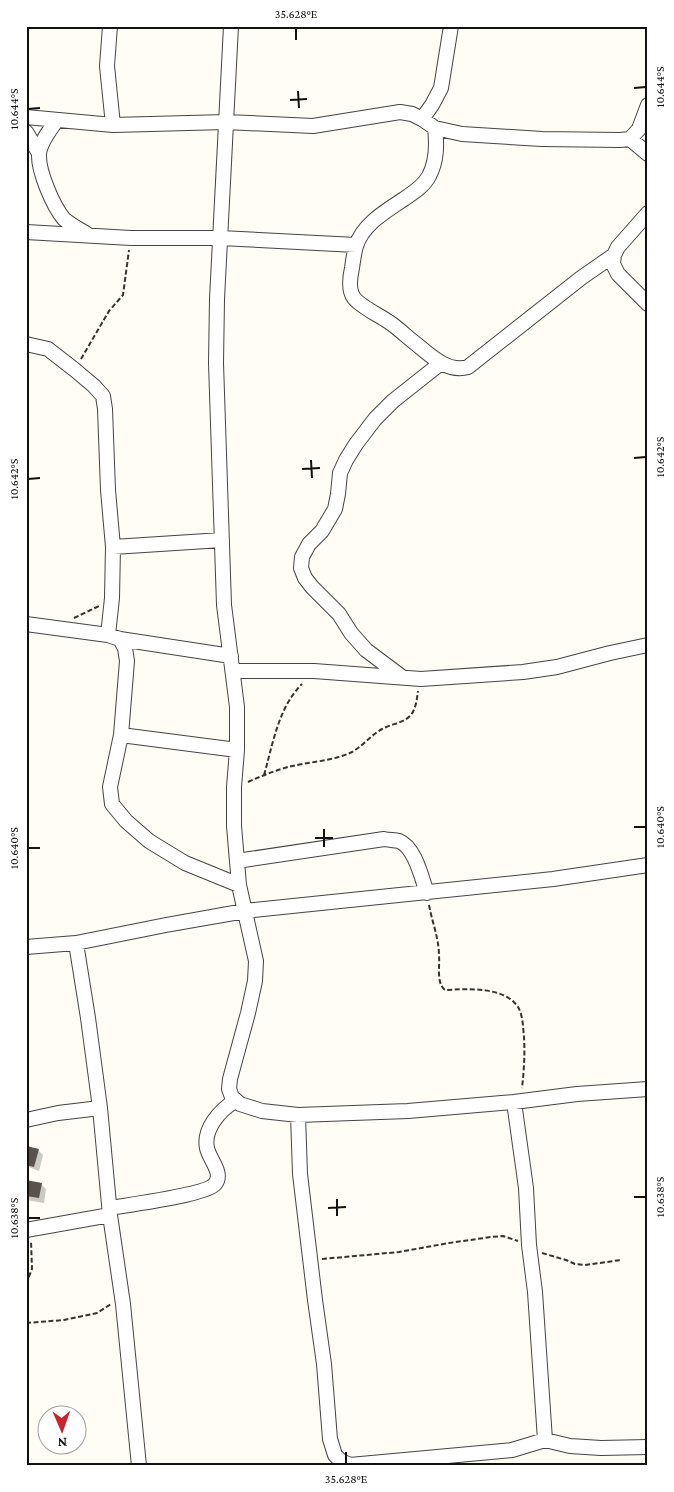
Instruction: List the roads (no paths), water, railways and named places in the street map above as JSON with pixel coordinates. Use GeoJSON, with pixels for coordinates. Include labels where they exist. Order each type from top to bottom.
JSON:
{"type":"FeatureCollection","features":[{"type":"Feature","properties":{"kind":"street"},"geometry":{"type":"LineString","coordinates":[[110,26],[107,66],[113,125]]}},
{"type":"Feature","properties":{"kind":"street"},"geometry":{"type":"LineString","coordinates":[[231,26],[217,299],[216,363],[224,605],[237,707],[234,826],[240,885],[256,961],[255,981],[229,1089],[235,1101],[240,1104],[262,1111],[298,1115],[408,1110],[517,1102],[577,1094],[648,1089]]}},
{"type":"Feature","properties":{"kind":"street"},"geometry":{"type":"LineString","coordinates":[[422,119],[441,88],[451,26]]}},
{"type":"Feature","properties":{"kind":"street"},"geometry":{"type":"LineString","coordinates":[[26,118],[113,125],[226,122],[313,126],[400,112],[412,114],[435,128],[447,132],[571,140],[620,140],[630,138],[639,129],[648,105]]}},
{"type":"Feature","properties":{"kind":"street"},"geometry":{"type":"LineString","coordinates":[[56,120],[43,140],[39,153],[40,165],[46,184],[63,218],[88,235]]}},
{"type":"Feature","properties":{"kind":"street"},"geometry":{"type":"LineString","coordinates":[[435,128],[437,143],[435,160],[429,177],[417,191],[373,221],[363,232],[356,245],[350,289],[354,298],[441,362],[451,368],[460,370],[468,367],[581,278],[614,255]]}},
{"type":"Feature","properties":{"kind":"street"},"geometry":{"type":"LineString","coordinates":[[26,132],[39,153]]}},
{"type":"Feature","properties":{"kind":"street"},"geometry":{"type":"LineString","coordinates":[[630,138],[648,154]]}},
{"type":"Feature","properties":{"kind":"street"},"geometry":{"type":"LineString","coordinates":[[648,213],[618,247],[614,255],[613,264],[618,274],[648,304]]}},
{"type":"Feature","properties":{"kind":"street"},"geometry":{"type":"LineString","coordinates":[[26,232],[131,238],[220,238],[356,245]]}},
{"type":"Feature","properties":{"kind":"street"},"geometry":{"type":"LineString","coordinates":[[26,344],[48,349],[76,370],[103,396],[113,546],[112,598],[114,637],[125,648],[127,661],[121,735],[110,787],[112,804],[126,821],[149,841],[186,863],[240,885]]}},
{"type":"Feature","properties":{"kind":"street"},"geometry":{"type":"LineString","coordinates":[[403,677],[366,650],[339,614],[312,587],[305,578],[301,568],[302,558],[310,544],[322,532],[335,509],[340,473],[356,444],[387,407],[441,362]]}},
{"type":"Feature","properties":{"kind":"street"},"geometry":{"type":"LineString","coordinates":[[113,546],[222,540]]}},
{"type":"Feature","properties":{"kind":"street"},"geometry":{"type":"LineString","coordinates":[[26,624],[232,656]]}},
{"type":"Feature","properties":{"kind":"street"},"geometry":{"type":"LineString","coordinates":[[233,671],[314,671],[421,679],[532,671],[557,667],[648,645]]}},
{"type":"Feature","properties":{"kind":"street"},"geometry":{"type":"LineString","coordinates":[[121,735],[237,750]]}},
{"type":"Feature","properties":{"kind":"street"},"geometry":{"type":"LineString","coordinates":[[237,861],[384,839],[400,841],[409,848],[418,866],[427,893]]}},
{"type":"Feature","properties":{"kind":"street"},"geometry":{"type":"LineString","coordinates":[[26,947],[76,944],[245,911],[553,879],[648,866]]}},
{"type":"Feature","properties":{"kind":"street"},"geometry":{"type":"LineString","coordinates":[[76,944],[100,1108],[110,1212],[123,1304],[139,1466]]}},
{"type":"Feature","properties":{"kind":"street"},"geometry":{"type":"LineString","coordinates":[[29,1229],[184,1195],[214,1185],[217,1170],[207,1150],[208,1136],[217,1116],[223,1108],[235,1101]]}},
{"type":"Feature","properties":{"kind":"street"},"geometry":{"type":"LineString","coordinates":[[517,1102],[526,1188],[529,1245],[535,1292],[545,1440]]}},
{"type":"Feature","properties":{"kind":"street"},"geometry":{"type":"LineString","coordinates":[[26,1120],[58,1113],[100,1108]]}},
{"type":"Feature","properties":{"kind":"street"},"geometry":{"type":"LineString","coordinates":[[298,1115],[300,1174],[324,1364],[330,1439],[335,1455],[341,1461],[350,1465],[512,1450],[545,1440],[570,1446],[602,1448],[648,1447]]}}]}
